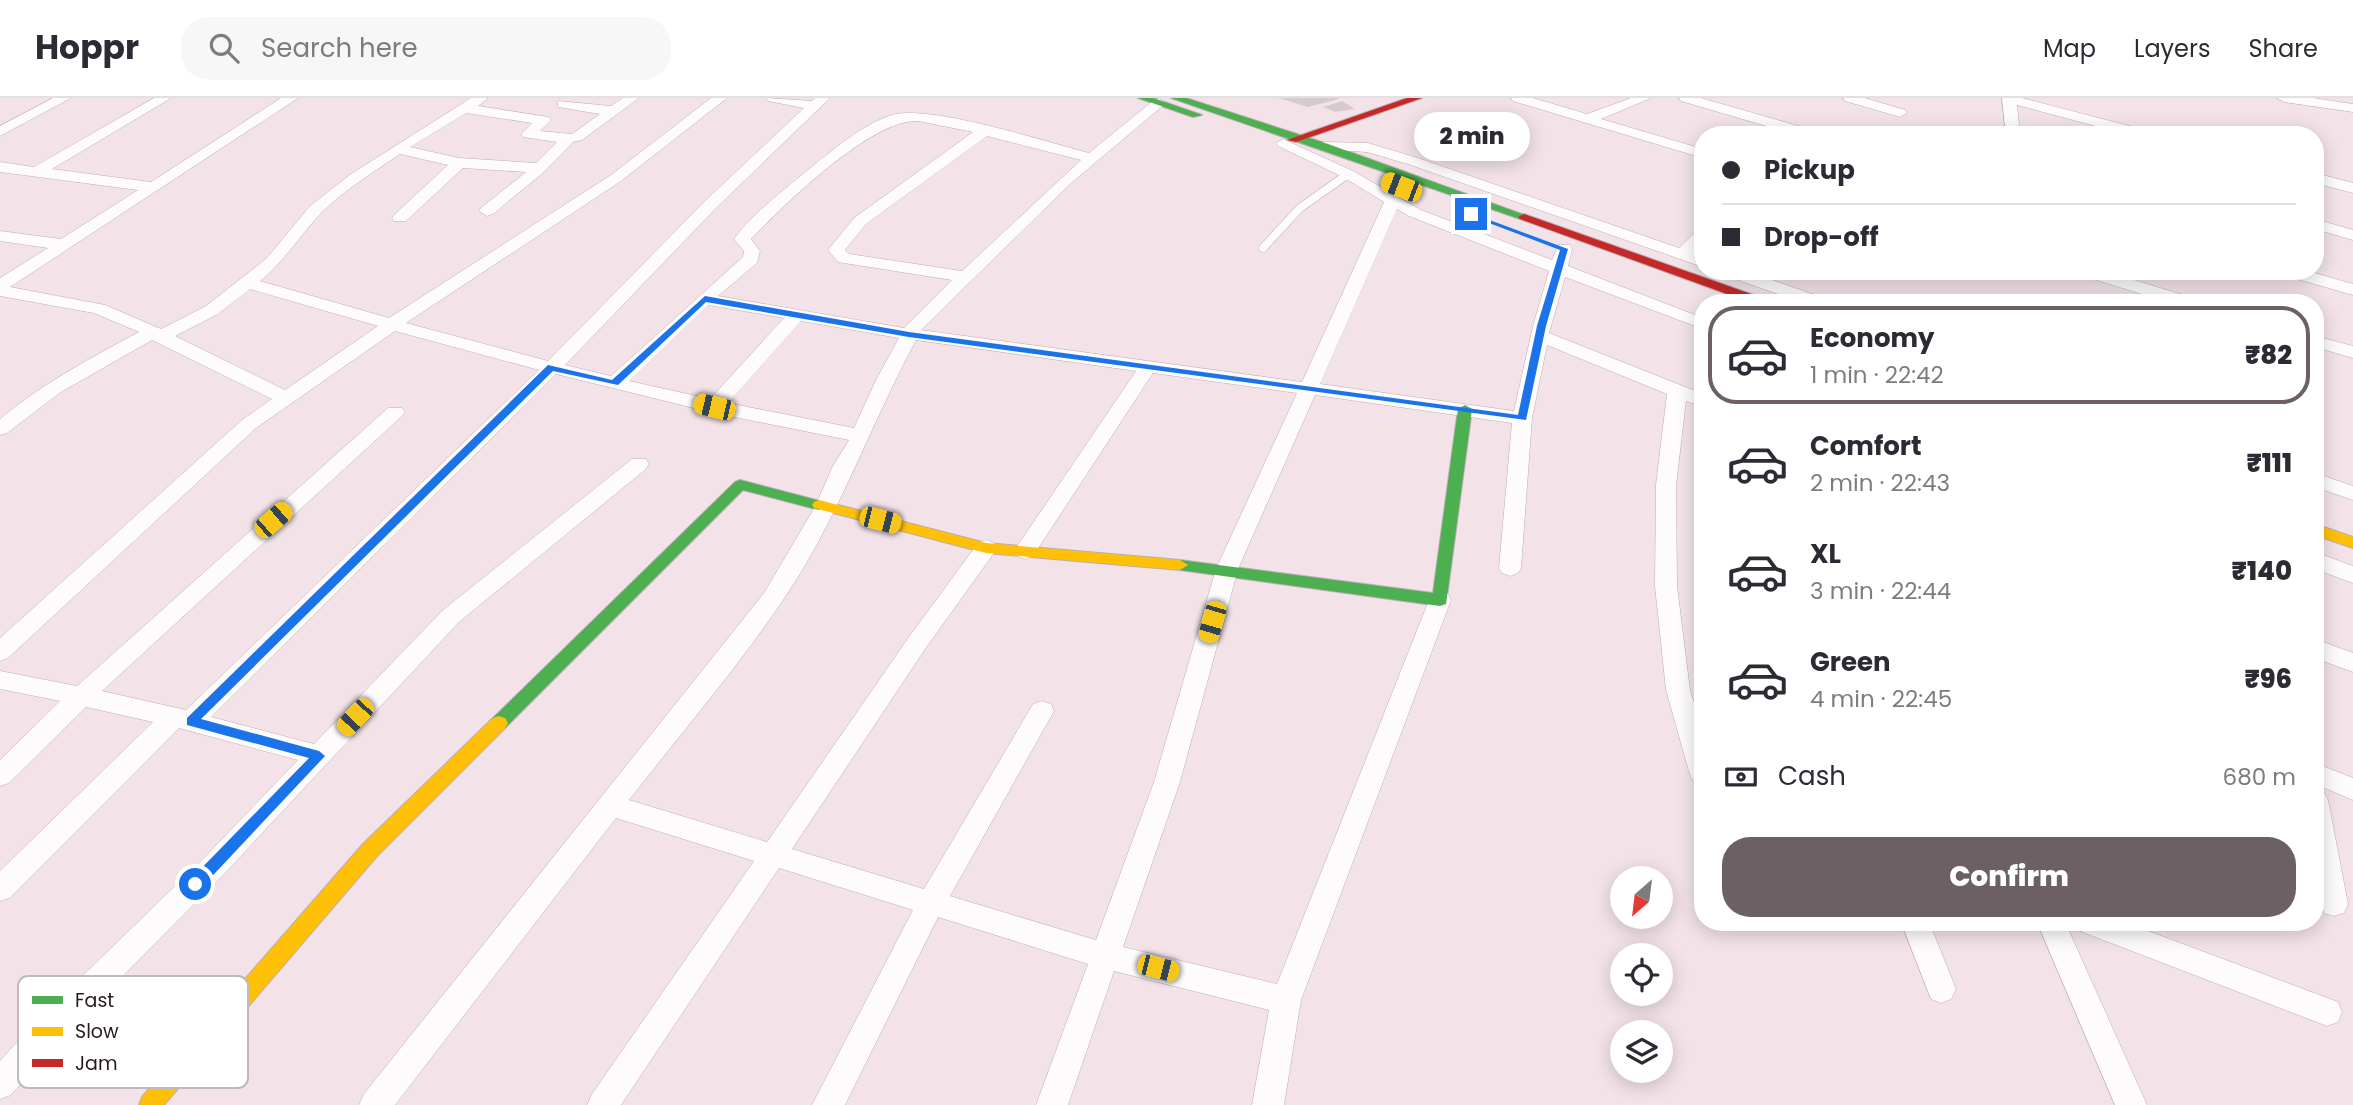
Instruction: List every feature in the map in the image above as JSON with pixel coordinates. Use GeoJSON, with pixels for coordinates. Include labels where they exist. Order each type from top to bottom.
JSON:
{"type":"FeatureCollection","features":[{"type":"Feature","properties":{"kind":"street"},"geometry":{"type":"LineString","coordinates":[[0,132],[64,98]]}},
{"type":"Feature","properties":{"kind":"street"},"geometry":{"type":"LineString","coordinates":[[34,173],[164,98]]}},
{"type":"Feature","properties":{"kind":"street"},"geometry":{"type":"LineString","coordinates":[[0,288],[291,98]]}},
{"type":"Feature","properties":{"kind":"street"},"geometry":{"type":"LineString","coordinates":[[0,429],[33,400],[67,378],[212,310],[273,262],[316,209],[356,177],[481,98]]}},
{"type":"Feature","properties":{"kind":"street"},"geometry":{"type":"LineString","coordinates":[[464,108],[544,120],[528,134],[568,139],[577,137],[632,98]]}},
{"type":"Feature","properties":{"kind":"street"},"geometry":{"type":"LineString","coordinates":[[0,652],[249,424],[390,326],[616,178],[720,98]]}},
{"type":"Feature","properties":{"kind":"street"},"geometry":{"type":"LineString","coordinates":[[773,98],[819,102]]}},
{"type":"Feature","properties":{"kind":"street"},"geometry":{"type":"LineString","coordinates":[[1291,140],[1418,98]]}},
{"type":"Feature","properties":{"kind":"street"},"geometry":{"type":"LineString","coordinates":[[1518,98],[1694,151]]}},
{"type":"Feature","properties":{"kind":"street"},"geometry":{"type":"LineString","coordinates":[[1587,118],[1644,98]]}},
{"type":"Feature","properties":{"kind":"street"},"geometry":{"type":"LineString","coordinates":[[1686,98],[1783,126]]}},
{"type":"Feature","properties":{"kind":"street"},"geometry":{"type":"LineString","coordinates":[[1850,98],[1901,111]]}},
{"type":"Feature","properties":{"kind":"street"},"geometry":{"type":"LineString","coordinates":[[2284,98],[2353,108]]}},
{"type":"Feature","properties":{"kind":"street"},"geometry":{"type":"LineString","coordinates":[[2012,126],[2009,99],[2112,126]]}},
{"type":"Feature","properties":{"kind":"street"},"geometry":{"type":"LineString","coordinates":[[375,1105],[772,599],[827,507],[842,468],[861,436],[885,380],[909,334],[1064,181],[1159,100],[1291,140],[1570,251],[1558,268],[1522,418],[1510,568]]}},
{"type":"Feature","properties":{"kind":"street"},"geometry":{"type":"LineString","coordinates":[[0,889],[183,719],[551,367],[710,205],[819,102]]}},
{"type":"Feature","properties":{"kind":"street"},"geometry":{"type":"LineString","coordinates":[[562,104],[612,111]]}},
{"type":"Feature","properties":{"kind":"street"},"geometry":{"type":"LineString","coordinates":[[614,383],[751,259],[752,251],[741,239],[755,224],[878,126],[908,116],[933,118],[1092,158]]}},
{"type":"Feature","properties":{"kind":"street"},"geometry":{"type":"LineString","coordinates":[[966,277],[844,258],[836,250],[839,243],[860,221],[984,131]]}},
{"type":"Feature","properties":{"kind":"street"},"geometry":{"type":"LineString","coordinates":[[487,211],[540,168],[568,139]]}},
{"type":"Feature","properties":{"kind":"street"},"geometry":{"type":"LineString","coordinates":[[1291,140],[1324,146],[1368,148],[1413,161],[1694,259]]}},
{"type":"Feature","properties":{"kind":"street"},"geometry":{"type":"LineString","coordinates":[[1291,140],[1392,202],[1694,321]]}},
{"type":"Feature","properties":{"kind":"street"},"geometry":{"type":"LineString","coordinates":[[1324,146],[1694,278]]}},
{"type":"Feature","properties":{"kind":"street"},"geometry":{"type":"LineString","coordinates":[[397,149],[459,163],[540,168]]}},
{"type":"Feature","properties":{"kind":"street"},"geometry":{"type":"LineString","coordinates":[[400,218],[459,163]]}},
{"type":"Feature","properties":{"kind":"street"},"geometry":{"type":"LineString","coordinates":[[0,167],[154,187]]}},
{"type":"Feature","properties":{"kind":"street"},"geometry":{"type":"LineString","coordinates":[[2324,180],[2353,188]]}},
{"type":"Feature","properties":{"kind":"street"},"geometry":{"type":"LineString","coordinates":[[1052,1105],[1167,782],[1227,569],[1392,202]]}},
{"type":"Feature","properties":{"kind":"street"},"geometry":{"type":"LineString","coordinates":[[2324,227],[2353,235]]}},
{"type":"Feature","properties":{"kind":"street"},"geometry":{"type":"LineString","coordinates":[[0,236],[66,244]]}},
{"type":"Feature","properties":{"kind":"street"},"geometry":{"type":"LineString","coordinates":[[1682,254],[1694,243]]}},
{"type":"Feature","properties":{"kind":"street"},"geometry":{"type":"LineString","coordinates":[[1700,280],[1739,294]]}},
{"type":"Feature","properties":{"kind":"street"},"geometry":{"type":"LineString","coordinates":[[1755,280],[1795,294]]}},
{"type":"Feature","properties":{"kind":"street"},"geometry":{"type":"LineString","coordinates":[[2115,280],[2161,294]]}},
{"type":"Feature","properties":{"kind":"street"},"geometry":{"type":"LineString","coordinates":[[2319,280],[2353,290]]}},
{"type":"Feature","properties":{"kind":"street"},"geometry":{"type":"LineString","coordinates":[[246,282],[390,326],[614,383],[714,407],[861,436]]}},
{"type":"Feature","properties":{"kind":"street"},"geometry":{"type":"LineString","coordinates":[[0,288],[99,309],[286,398]]}},
{"type":"Feature","properties":{"kind":"street"},"geometry":{"type":"LineString","coordinates":[[705,299],[909,334],[1522,418]]}},
{"type":"Feature","properties":{"kind":"street"},"geometry":{"type":"LineString","coordinates":[[714,407],[796,314]]}},
{"type":"Feature","properties":{"kind":"street"},"geometry":{"type":"LineString","coordinates":[[1540,335],[1694,398]]}},
{"type":"Feature","properties":{"kind":"street"},"geometry":{"type":"LineString","coordinates":[[2324,344],[2353,352]]}},
{"type":"Feature","properties":{"kind":"street"},"geometry":{"type":"LineString","coordinates":[[1025,551],[1147,368]]}},
{"type":"Feature","properties":{"kind":"street"},"geometry":{"type":"LineString","coordinates":[[1677,391],[1666,485],[1666,586],[1678,690],[1694,740]]}},
{"type":"Feature","properties":{"kind":"street"},"geometry":{"type":"LineString","coordinates":[[1268,1105],[1286,1000],[1440,600],[1465,409]]}},
{"type":"Feature","properties":{"kind":"street"},"geometry":{"type":"LineString","coordinates":[[0,776],[155,624],[396,412]]}},
{"type":"Feature","properties":{"kind":"street"},"geometry":{"type":"LineString","coordinates":[[101,976],[319,756],[451,616],[639,464]]}},
{"type":"Feature","properties":{"kind":"street"},"geometry":{"type":"LineString","coordinates":[[2324,483],[2353,493]]}},
{"type":"Feature","properties":{"kind":"street"},"geometry":{"type":"LineString","coordinates":[[248,991],[370,850],[740,485],[986,548],[1227,569],[1440,600]]}},
{"type":"Feature","properties":{"kind":"street"},"geometry":{"type":"LineString","coordinates":[[2324,532],[2353,543]]}},
{"type":"Feature","properties":{"kind":"street"},"geometry":{"type":"LineString","coordinates":[[603,1105],[917,643],[986,548]]}},
{"type":"Feature","properties":{"kind":"street"},"geometry":{"type":"LineString","coordinates":[[2324,564],[2353,575]]}},
{"type":"Feature","properties":{"kind":"street"},"geometry":{"type":"LineString","coordinates":[[2324,652],[2353,663]]}},
{"type":"Feature","properties":{"kind":"street"},"geometry":{"type":"LineString","coordinates":[[0,680],[183,719],[319,756]]}},
{"type":"Feature","properties":{"kind":"street"},"geometry":{"type":"LineString","coordinates":[[828,1105],[932,903],[1042,711]]}},
{"type":"Feature","properties":{"kind":"street"},"geometry":{"type":"LineString","coordinates":[[2324,776],[2353,789]]}},
{"type":"Feature","properties":{"kind":"street"},"geometry":{"type":"LineString","coordinates":[[608,805],[1106,956],[1286,1000]]}},
{"type":"Feature","properties":{"kind":"street"},"geometry":{"type":"LineString","coordinates":[[2324,849],[2334,904]]}},
{"type":"Feature","properties":{"kind":"street"},"geometry":{"type":"LineString","coordinates":[[1918,931],[1941,989]]}},
{"type":"Feature","properties":{"kind":"street"},"geometry":{"type":"LineString","coordinates":[[2055,931],[2131,1105]]}},
{"type":"Feature","properties":{"kind":"street"},"geometry":{"type":"LineString","coordinates":[[2114,931],[2328,1012]]}},
{"type":"Feature","properties":{"kind":"street"},"geometry":{"type":"LineString","coordinates":[[0,1084],[18,1064]]}},
{"type":"Feature","properties":{"kind":"street"},"geometry":{"type":"LineString","coordinates":[[150,1105],[165,1088]]}},
{"type":"Feature","properties":{"kind":"lane"},"geometry":{"type":"LineString","coordinates":[[1263,248],[1300,208],[1349,174]]}},
{"type":"Feature","properties":{"kind":"building"},"geometry":{"type":"Polygon","coordinates":[[[1279,98],[1338,98],[1339,99],[1308,107],[1279,98]]]}},
{"type":"Feature","properties":{"kind":"building"},"geometry":{"type":"Polygon","coordinates":[[[1342,101],[1355,109],[1335,112],[1323,107],[1342,101]]]}},
{"type":"Feature","properties":{"kind":"traffic: fast"},"geometry":{"type":"LineString","coordinates":[[1143,98],[1197,115]]}},
{"type":"Feature","properties":{"kind":"traffic: fast"},"geometry":{"type":"LineString","coordinates":[[1176,98],[1324,146],[1524,217]]}},
{"type":"Feature","properties":{"kind":"traffic: fast"},"geometry":{"type":"LineString","coordinates":[[1180,565],[1440,600],[1465,409]]}},
{"type":"Feature","properties":{"kind":"traffic: fast"},"geometry":{"type":"LineString","coordinates":[[499,723],[740,485],[819,505]]}},
{"type":"Feature","properties":{"kind":"traffic: slow"},"geometry":{"type":"LineString","coordinates":[[819,505],[986,548],[1180,565]]}},
{"type":"Feature","properties":{"kind":"traffic: slow"},"geometry":{"type":"LineString","coordinates":[[2324,532],[2353,543]]}},
{"type":"Feature","properties":{"kind":"traffic: slow"},"geometry":{"type":"LineString","coordinates":[[248,991],[370,850],[499,723]]}},
{"type":"Feature","properties":{"kind":"traffic: slow"},"geometry":{"type":"LineString","coordinates":[[150,1105],[165,1088]]}},
{"type":"Feature","properties":{"kind":"traffic: jam"},"geometry":{"type":"LineString","coordinates":[[1292,140],[1417,98]]}},
{"type":"Feature","properties":{"kind":"traffic: jam"},"geometry":{"type":"LineString","coordinates":[[1524,217],[1694,278]]}},
{"type":"Feature","properties":{"kind":"traffic: jam"},"geometry":{"type":"LineString","coordinates":[[1700,280],[1739,294]]}},
{"type":"Feature","properties":{"kind":"route"},"geometry":{"type":"LineString","coordinates":[[195,884],[319,756],[191,721],[513,408],[551,367],[614,383],[705,299],[909,334],[1522,418],[1542,326],[1564,249],[1471,214]]}}]}
